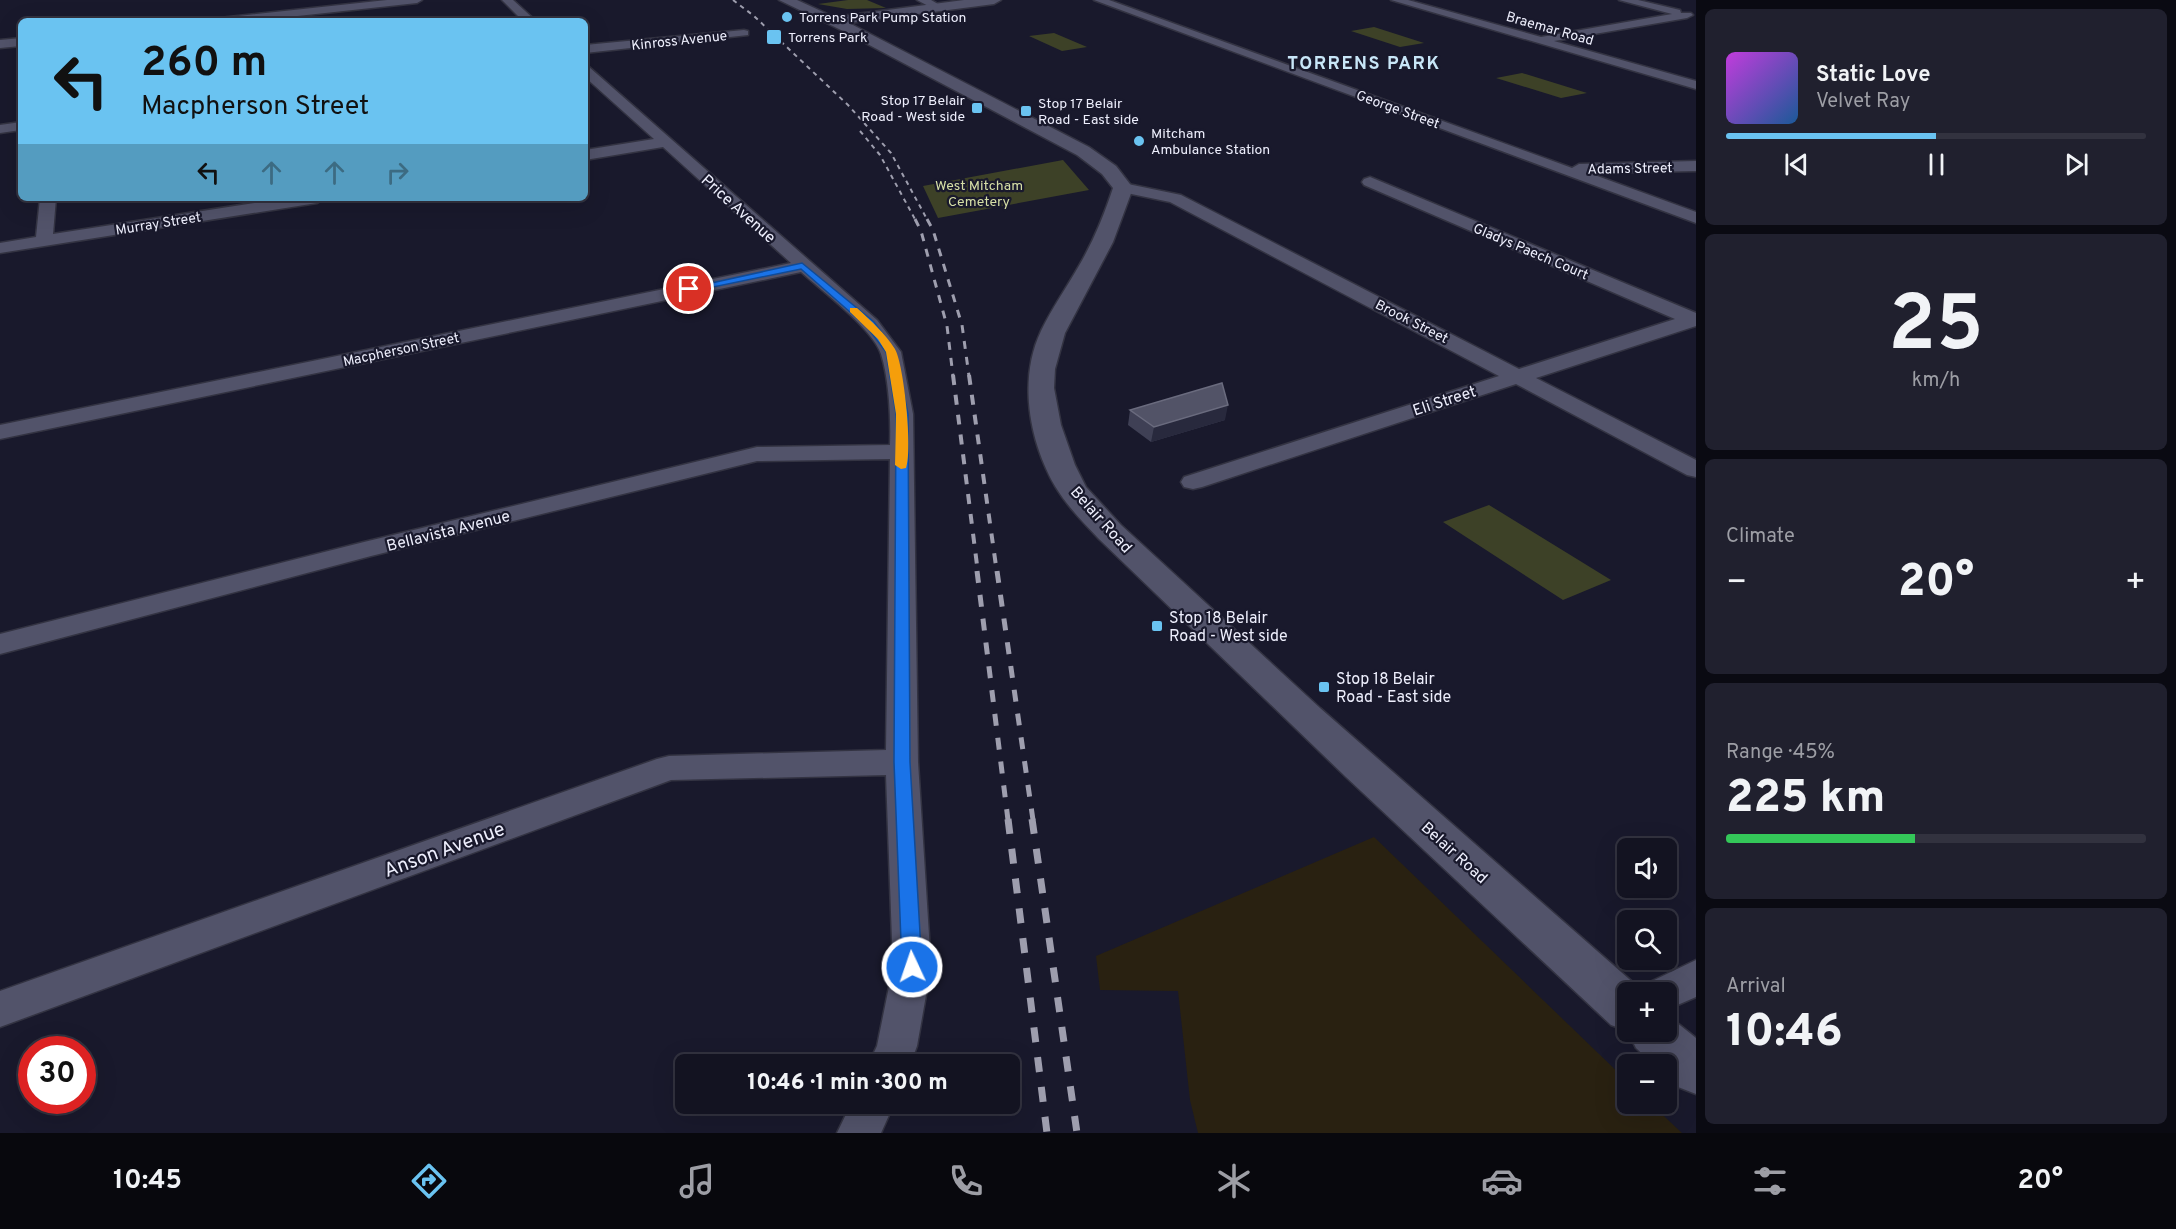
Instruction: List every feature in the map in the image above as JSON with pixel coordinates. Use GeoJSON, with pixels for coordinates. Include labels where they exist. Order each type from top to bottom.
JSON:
{"type":"FeatureCollection","features":[{"type":"Feature","properties":{"kind":"main road"},"geometry":{"type":"LineString","coordinates":[[788,0],[842,13],[892,13]]}},
{"type":"Feature","properties":{"kind":"main road"},"geometry":{"type":"LineString","coordinates":[[788,0],[1083,151],[1109,170],[1123,188]]}},
{"type":"Feature","properties":{"kind":"main road"},"geometry":{"type":"LineString","coordinates":[[832,21],[994,0]]}},
{"type":"Feature","properties":{"kind":"main road","name":"Belair Road"},"geometry":{"type":"LineString","coordinates":[[1123,188],[1100,248],[1076,293],[1059,318],[1046,347],[1041,387],[1052,440],[1070,486],[1114,536],[1250,665],[1617,999]]}},
{"type":"Feature","properties":{"kind":"main road"},"geometry":{"type":"LineString","coordinates":[[1664,1042],[1696,1070]]}},
{"type":"Feature","properties":{"kind":"street"},"geometry":{"type":"LineString","coordinates":[[303,0],[310,11]]}},
{"type":"Feature","properties":{"kind":"street"},"geometry":{"type":"LineString","coordinates":[[272,18],[290,17],[310,11],[417,0]]}},
{"type":"Feature","properties":{"kind":"street"},"geometry":{"type":"LineString","coordinates":[[507,0],[527,18]]}},
{"type":"Feature","properties":{"kind":"street"},"geometry":{"type":"LineString","coordinates":[[922,0],[938,7]]}},
{"type":"Feature","properties":{"kind":"street","name":"George Street"},"geometry":{"type":"LineString","coordinates":[[1099,0],[1696,218]]}},
{"type":"Feature","properties":{"kind":"street","name":"Braemar Road"},"geometry":{"type":"LineString","coordinates":[[1396,0],[1696,85]]}},
{"type":"Feature","properties":{"kind":"street"},"geometry":{"type":"LineString","coordinates":[[1624,0],[1693,14]]}},
{"type":"Feature","properties":{"kind":"street"},"geometry":{"type":"LineString","coordinates":[[1539,40],[1693,14]]}},
{"type":"Feature","properties":{"kind":"street","name":"Kinross Avenue"},"geometry":{"type":"LineString","coordinates":[[588,55],[614,48],[744,33]]}},
{"type":"Feature","properties":{"kind":"street"},"geometry":{"type":"LineString","coordinates":[[0,44],[18,42]]}},
{"type":"Feature","properties":{"kind":"street","name":"Price Avenue"},"geometry":{"type":"LineString","coordinates":[[588,58],[666,142],[802,266],[870,324],[891,352],[902,414],[902,762],[912,967],[894,1054]]}},
{"type":"Feature","properties":{"kind":"street"},"geometry":{"type":"LineString","coordinates":[[0,129],[18,126]]}},
{"type":"Feature","properties":{"kind":"street"},"geometry":{"type":"LineString","coordinates":[[588,155],[666,142]]}},
{"type":"Feature","properties":{"kind":"street","name":"Adams Street"},"geometry":{"type":"LineString","coordinates":[[1563,169],[1696,166]]}},
{"type":"Feature","properties":{"kind":"street","name":"Gladys Paech Court"},"geometry":{"type":"LineString","coordinates":[[1370,182],[1694,319]]}},
{"type":"Feature","properties":{"kind":"street","name":"Brook Street"},"geometry":{"type":"LineString","coordinates":[[1123,188],[1175,198],[1696,470]]}},
{"type":"Feature","properties":{"kind":"street"},"geometry":{"type":"LineString","coordinates":[[44,241],[48,201]]}},
{"type":"Feature","properties":{"kind":"street","name":"Murray Street"},"geometry":{"type":"LineString","coordinates":[[0,248],[298,201]]}},
{"type":"Feature","properties":{"kind":"street","name":"Macpherson Street"},"geometry":{"type":"LineString","coordinates":[[0,432],[802,266]]}},
{"type":"Feature","properties":{"kind":"street","name":"Eli Street"},"geometry":{"type":"LineString","coordinates":[[1193,482],[1694,319]]}},
{"type":"Feature","properties":{"kind":"street","name":"Bellavista Avenue"},"geometry":{"type":"LineString","coordinates":[[0,645],[364,550],[757,454],[901,452]]}},
{"type":"Feature","properties":{"kind":"street","name":"Anson Avenue"},"geometry":{"type":"LineString","coordinates":[[0,1008],[669,768],[902,762]]}},
{"type":"Feature","properties":{"kind":"street"},"geometry":{"type":"LineString","coordinates":[[1677,987],[1696,977]]}},
{"type":"Feature","properties":{"kind":"street"},"geometry":{"type":"LineString","coordinates":[[859,1133],[868,1114]]}},
{"type":"Feature","properties":{"kind":"shaded area"},"geometry":{"type":"Polygon","coordinates":[[[1374,837],[1617,1071],[1617,1114],[1662,1114],[1682,1133],[1198,1133],[1190,1100],[1178,991],[1100,990],[1096,956],[1374,837]]]}},
{"type":"Feature","properties":{"kind":"green space"},"geometry":{"type":"Polygon","coordinates":[[[867,0],[886,8],[847,9],[818,4],[867,0]]]}},
{"type":"Feature","properties":{"kind":"green space"},"geometry":{"type":"Polygon","coordinates":[[[1374,27],[1424,43],[1400,47],[1351,31],[1374,27]]]}},
{"type":"Feature","properties":{"kind":"green space"},"geometry":{"type":"Polygon","coordinates":[[[1054,33],[1087,47],[1062,51],[1029,36],[1054,33]]]}},
{"type":"Feature","properties":{"kind":"green space"},"geometry":{"type":"Polygon","coordinates":[[[1522,73],[1587,93],[1561,98],[1496,78],[1522,73]]]}},
{"type":"Feature","properties":{"kind":"green space","name":"West Mitcham Cemetery"},"geometry":{"type":"Polygon","coordinates":[[[1063,160],[1089,190],[938,218],[923,186],[1063,160]]]}},
{"type":"Feature","properties":{"kind":"green space"},"geometry":{"type":"Polygon","coordinates":[[[1489,505],[1611,580],[1563,600],[1443,522],[1489,505]]]}},
{"type":"Feature","properties":{"kind":"building"},"geometry":{"type":"Polygon","coordinates":[[[1222,383],[1228,405],[1154,427],[1130,410],[1222,383]]]}},
{"type":"Feature","properties":{"kind":"railway"},"geometry":{"type":"LineString","coordinates":[[733,0],[754,16],[848,105],[891,153],[928,221]]}},
{"type":"Feature","properties":{"kind":"railway"},"geometry":{"type":"LineString","coordinates":[[860,131],[880,155],[916,221]]}},
{"type":"Feature","properties":{"kind":"railway"},"geometry":{"type":"LineString","coordinates":[[927,219],[933,230],[962,325],[969,376]]}},
{"type":"Feature","properties":{"kind":"railway"},"geometry":{"type":"LineString","coordinates":[[916,221],[921,231],[947,326],[953,376]]}},
{"type":"Feature","properties":{"kind":"railway"},"geometry":{"type":"LineString","coordinates":[[953,375],[978,573]]}},
{"type":"Feature","properties":{"kind":"railway"},"geometry":{"type":"LineString","coordinates":[[969,375],[997,573]]}},
{"type":"Feature","properties":{"kind":"railway"},"geometry":{"type":"LineString","coordinates":[[977,571],[1008,820]]}},
{"type":"Feature","properties":{"kind":"railway"},"geometry":{"type":"LineString","coordinates":[[997,571],[1033,820]]}},
{"type":"Feature","properties":{"kind":"railway"},"geometry":{"type":"LineString","coordinates":[[1008,819],[1047,1133]]}},
{"type":"Feature","properties":{"kind":"railway"},"geometry":{"type":"LineString","coordinates":[[1032,819],[1077,1133]]}},
{"type":"Feature","properties":{"kind":"slow traffic"},"geometry":{"type":"LineString","coordinates":[[854,310],[870,324],[891,352],[902,414],[901,465]]}},
{"type":"Feature","properties":{"kind":"place","name":"Torrens Park Pump Station"},"geometry":{"type":"Point","coordinates":[787,17]}},
{"type":"Feature","properties":{"kind":"place","name":"Torrens Park"},"geometry":{"type":"Point","coordinates":[774,37]}},
{"type":"Feature","properties":{"kind":"place","name":"Stop 17 Belair Road - West side"},"geometry":{"type":"Point","coordinates":[977,108]}},
{"type":"Feature","properties":{"kind":"place","name":"Stop 17 Belair Road - East side"},"geometry":{"type":"Point","coordinates":[1026,111]}},
{"type":"Feature","properties":{"kind":"place","name":"Mitcham Ambulance Station"},"geometry":{"type":"Point","coordinates":[1139,141]}},
{"type":"Feature","properties":{"kind":"place","name":"Stop 18 Belair Road - West side"},"geometry":{"type":"Point","coordinates":[1157,626]}},
{"type":"Feature","properties":{"kind":"place","name":"Stop 18 Belair Road - East side"},"geometry":{"type":"Point","coordinates":[1324,687]}},
{"type":"Feature","properties":{"kind":"district","name":"TORRENS PARK"},"geometry":{"type":"Point","coordinates":[1364,63]}},
{"type":"Feature","properties":{"kind":"route"},"geometry":{"type":"LineString","coordinates":[[689,289],[802,266],[870,324],[891,352],[902,414],[902,762],[912,967]]}}]}
